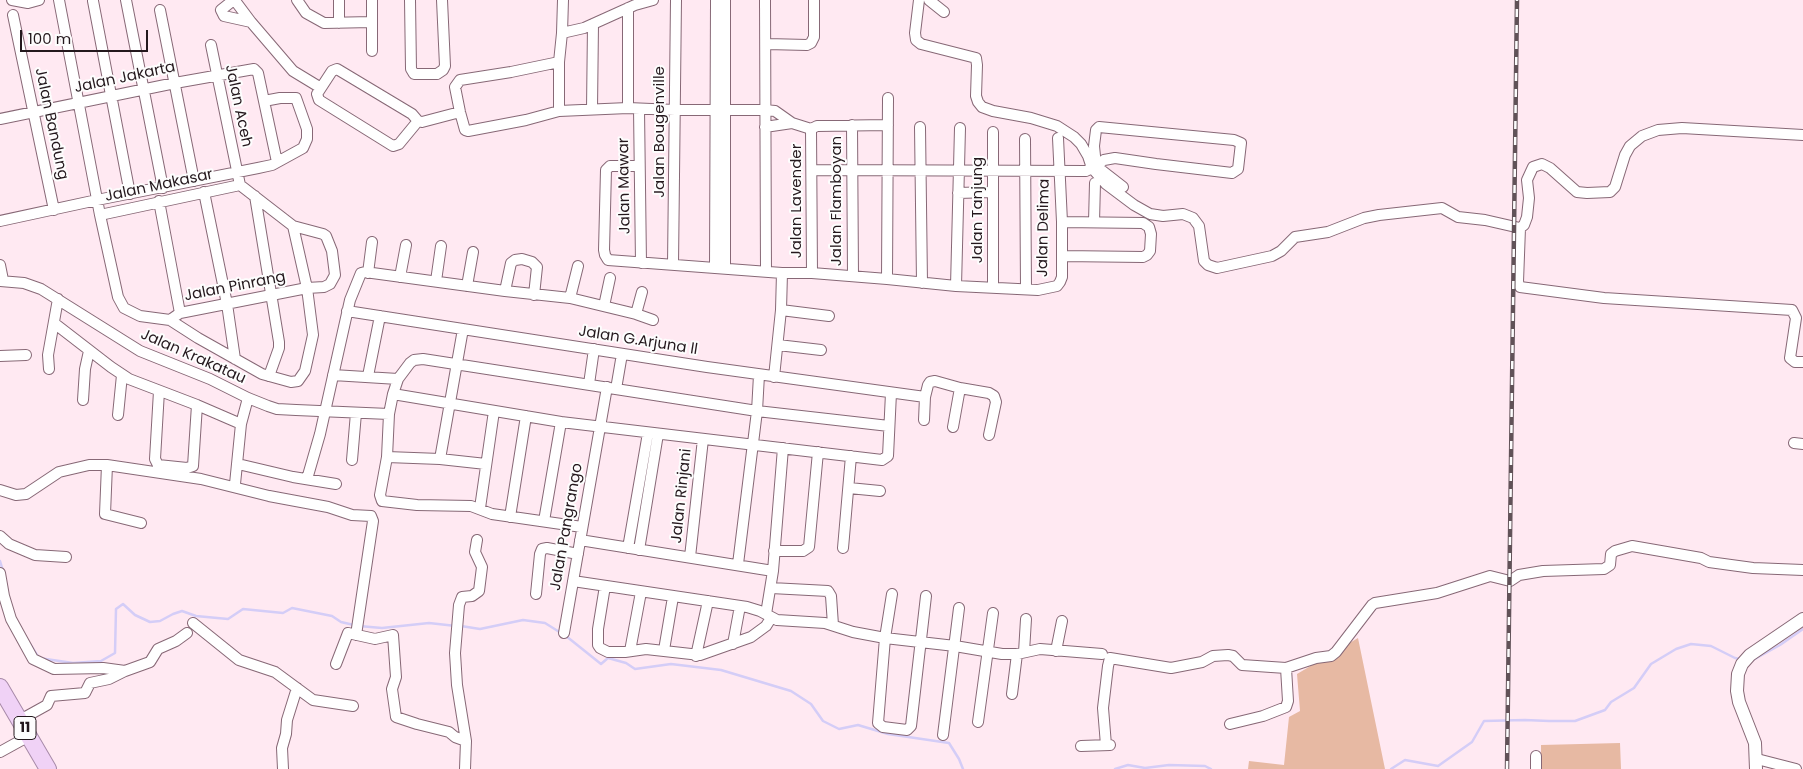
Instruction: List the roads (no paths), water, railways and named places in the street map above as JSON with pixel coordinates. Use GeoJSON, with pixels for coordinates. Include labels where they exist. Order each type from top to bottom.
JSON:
{"type":"FeatureCollection","features":[{"type":"Feature","properties":{"kind":"highway","name":"11"},"geometry":{"type":"LineString","coordinates":[[0,687],[48,769]]}},
{"type":"Feature","properties":{"kind":"street"},"geometry":{"type":"LineString","coordinates":[[12,0],[28,3],[39,0]]}},
{"type":"Feature","properties":{"kind":"street"},"geometry":{"type":"LineString","coordinates":[[59,0],[97,200]]}},
{"type":"Feature","properties":{"kind":"street"},"geometry":{"type":"LineString","coordinates":[[126,0],[163,188]]}},
{"type":"Feature","properties":{"kind":"street"},"geometry":{"type":"LineString","coordinates":[[297,0],[306,13],[324,23],[372,22]]}},
{"type":"Feature","properties":{"kind":"street"},"geometry":{"type":"LineString","coordinates":[[306,0],[306,13]]}},
{"type":"Feature","properties":{"kind":"street"},"geometry":{"type":"LineString","coordinates":[[339,0],[339,23]]}},
{"type":"Feature","properties":{"kind":"street"},"geometry":{"type":"LineString","coordinates":[[372,0],[372,51]]}},
{"type":"Feature","properties":{"kind":"street"},"geometry":{"type":"LineString","coordinates":[[410,0],[411,69],[414,74],[437,74],[444,70],[442,0]]}},
{"type":"Feature","properties":{"kind":"street"},"geometry":{"type":"LineString","coordinates":[[559,111],[559,62],[563,0]]}},
{"type":"Feature","properties":{"kind":"street"},"geometry":{"type":"LineString","coordinates":[[562,27],[593,24],[633,4],[653,0]]}},
{"type":"Feature","properties":{"kind":"street","name":"Jalan Bougenville"},"geometry":{"type":"LineString","coordinates":[[673,265],[676,0]]}},
{"type":"Feature","properties":{"kind":"street"},"geometry":{"type":"LineString","coordinates":[[716,0],[720,26],[720,268]]}},
{"type":"Feature","properties":{"kind":"street"},"geometry":{"type":"LineString","coordinates":[[720,26],[725,0]]}},
{"type":"Feature","properties":{"kind":"street"},"geometry":{"type":"LineString","coordinates":[[765,0],[766,271]]}},
{"type":"Feature","properties":{"kind":"street"},"geometry":{"type":"LineString","coordinates":[[766,44],[807,45],[811,43],[814,37],[814,0]]}},
{"type":"Feature","properties":{"kind":"street"},"geometry":{"type":"LineString","coordinates":[[919,0],[914,33],[916,40],[921,44],[976,58],[978,65],[976,96],[982,107],[993,111],[1038,119],[1057,126],[1074,137],[1080,144],[1106,184],[1150,214],[1163,216],[1183,214],[1193,218],[1199,226],[1204,261],[1208,265],[1217,268],[1272,256],[1281,251],[1295,237],[1328,232],[1364,218],[1438,208],[1446,209],[1458,217],[1485,220],[1520,228]]}},
{"type":"Feature","properties":{"kind":"street"},"geometry":{"type":"LineString","coordinates":[[929,0],[944,12]]}},
{"type":"Feature","properties":{"kind":"street"},"geometry":{"type":"LineString","coordinates":[[93,1],[130,194]]}},
{"type":"Feature","properties":{"kind":"street"},"geometry":{"type":"LineString","coordinates":[[628,108],[633,4]]}},
{"type":"Feature","properties":{"kind":"street"},"geometry":{"type":"LineString","coordinates":[[160,10],[194,181]]}},
{"type":"Feature","properties":{"kind":"street","name":"Jalan Bandung"},"geometry":{"type":"LineString","coordinates":[[12,14],[54,210]]}},
{"type":"Feature","properties":{"kind":"street"},"geometry":{"type":"LineString","coordinates":[[250,22],[293,71],[320,88]]}},
{"type":"Feature","properties":{"kind":"street"},"geometry":{"type":"LineString","coordinates":[[592,110],[593,24]]}},
{"type":"Feature","properties":{"kind":"street","name":"Jalan Aceh"},"geometry":{"type":"LineString","coordinates":[[211,45],[237,173]]}},
{"type":"Feature","properties":{"kind":"street"},"geometry":{"type":"LineString","coordinates":[[559,62],[460,80],[455,87],[463,127],[468,131],[526,120],[559,111],[628,108],[774,111],[792,122],[812,129],[817,126],[888,125]]}},
{"type":"Feature","properties":{"kind":"street"},"geometry":{"type":"LineString","coordinates":[[418,121],[399,144],[393,146],[319,100],[317,94],[332,71],[337,68],[412,114],[418,121],[422,122],[460,112]]}},
{"type":"Feature","properties":{"kind":"street","name":"Jalan Jakarta"},"geometry":{"type":"LineString","coordinates":[[0,119],[249,69],[256,70],[264,101]]}},
{"type":"Feature","properties":{"kind":"street","name":"Jalan Makasar"},"geometry":{"type":"LineString","coordinates":[[0,221],[272,165],[303,148],[307,139],[307,129],[295,97],[264,101]]}},
{"type":"Feature","properties":{"kind":"street"},"geometry":{"type":"LineString","coordinates":[[887,279],[888,98]]}},
{"type":"Feature","properties":{"kind":"street"},"geometry":{"type":"LineString","coordinates":[[264,101],[277,162]]}},
{"type":"Feature","properties":{"kind":"street","name":"Jalan Mawar"},"geometry":{"type":"LineString","coordinates":[[639,109],[641,263]]}},
{"type":"Feature","properties":{"kind":"street"},"geometry":{"type":"LineString","coordinates":[[766,127],[792,122]]}},
{"type":"Feature","properties":{"kind":"street","name":"Jalan Flamboyan"},"geometry":{"type":"LineString","coordinates":[[852,125],[854,170],[853,276]]}},
{"type":"Feature","properties":{"kind":"street"},"geometry":{"type":"LineString","coordinates":[[813,170],[1086,171],[1094,167],[1104,160],[1115,158],[1232,173],[1238,169],[1241,143],[1234,140],[1100,126],[1096,130],[1094,167]]}},
{"type":"Feature","properties":{"kind":"street"},"geometry":{"type":"LineString","coordinates":[[920,127],[922,283]]}},
{"type":"Feature","properties":{"kind":"street"},"geometry":{"type":"LineString","coordinates":[[956,286],[960,128]]}},
{"type":"Feature","properties":{"kind":"street"},"geometry":{"type":"LineString","coordinates":[[1803,135],[1682,128],[1650,132],[1637,139],[1630,146],[1613,190],[1607,192],[1577,192],[1554,170],[1542,164],[1537,165],[1530,170],[1527,180],[1529,198],[1527,217],[1524,225],[1520,228],[1518,282],[1520,287],[1604,298],[1792,310],[1796,318],[1790,358],[1795,362],[1803,362]]}},
{"type":"Feature","properties":{"kind":"street","name":"Jalan Lavender"},"geometry":{"type":"LineString","coordinates":[[812,129],[812,273]]}},
{"type":"Feature","properties":{"kind":"street","name":"Jalan Tanjung"},"geometry":{"type":"LineString","coordinates":[[992,132],[993,288]]}},
{"type":"Feature","properties":{"kind":"street","name":"Jalan Delima"},"geometry":{"type":"LineString","coordinates":[[1026,288],[1038,290],[1057,286],[1062,278],[1062,222],[1058,138]]}},
{"type":"Feature","properties":{"kind":"street"},"geometry":{"type":"LineString","coordinates":[[639,166],[610,166],[606,170],[604,250],[608,260],[782,273],[853,276],[956,286],[1026,288],[1025,140]]}},
{"type":"Feature","properties":{"kind":"street"},"geometry":{"type":"LineString","coordinates":[[1094,167],[1123,188]]}},
{"type":"Feature","properties":{"kind":"street"},"geometry":{"type":"LineString","coordinates":[[100,214],[120,305],[140,316],[170,320],[235,359],[269,376],[291,382],[300,379],[305,371],[313,335],[307,288],[293,226],[240,184],[237,173]]}},
{"type":"Feature","properties":{"kind":"street"},"geometry":{"type":"LineString","coordinates":[[1094,222],[1095,183]]}},
{"type":"Feature","properties":{"kind":"street","name":"Jalan Makasar"},"geometry":{"type":"LineString","coordinates":[[97,200],[100,214],[240,184]]}},
{"type":"Feature","properties":{"kind":"street"},"geometry":{"type":"LineString","coordinates":[[204,192],[227,304],[235,359]]}},
{"type":"Feature","properties":{"kind":"street"},"geometry":{"type":"LineString","coordinates":[[958,193],[992,192]]}},
{"type":"Feature","properties":{"kind":"street"},"geometry":{"type":"LineString","coordinates":[[255,196],[280,342],[269,376]]}},
{"type":"Feature","properties":{"kind":"street"},"geometry":{"type":"LineString","coordinates":[[159,201],[180,313]]}},
{"type":"Feature","properties":{"kind":"street"},"geometry":{"type":"LineString","coordinates":[[1062,222],[1147,225],[1151,232],[1149,254],[1143,257],[1062,256]]}},
{"type":"Feature","properties":{"kind":"street","name":"Jalan Pinrang"},"geometry":{"type":"LineString","coordinates":[[170,320],[180,313],[307,288],[324,287],[330,284],[334,280],[336,267],[328,240],[323,234],[293,226]]}},
{"type":"Feature","properties":{"kind":"street"},"geometry":{"type":"LineString","coordinates":[[368,273],[372,242]]}},
{"type":"Feature","properties":{"kind":"street"},"geometry":{"type":"LineString","coordinates":[[400,277],[406,245]]}},
{"type":"Feature","properties":{"kind":"street"},"geometry":{"type":"LineString","coordinates":[[436,281],[441,246]]}},
{"type":"Feature","properties":{"kind":"street"},"geometry":{"type":"LineString","coordinates":[[467,286],[473,252]]}},
{"type":"Feature","properties":{"kind":"street"},"geometry":{"type":"LineString","coordinates":[[506,292],[511,263],[522,259],[532,262],[537,267],[534,294]]}},
{"type":"Feature","properties":{"kind":"street"},"geometry":{"type":"LineString","coordinates":[[0,264],[1,281]]}},
{"type":"Feature","properties":{"kind":"street"},"geometry":{"type":"LineString","coordinates":[[570,298],[578,266]]}},
{"type":"Feature","properties":{"kind":"street"},"geometry":{"type":"LineString","coordinates":[[307,478],[325,411],[352,292],[359,275],[365,272],[506,292],[570,298],[653,320]]}},
{"type":"Feature","properties":{"kind":"street"},"geometry":{"type":"LineString","coordinates":[[774,377],[781,310],[782,273]]}},
{"type":"Feature","properties":{"kind":"street"},"geometry":{"type":"LineString","coordinates":[[604,306],[610,278]]}},
{"type":"Feature","properties":{"kind":"street","name":"Jalan Krakatau"},"geometry":{"type":"LineString","coordinates":[[1,281],[32,284],[140,351],[210,379],[248,398],[276,409],[389,414]]}},
{"type":"Feature","properties":{"kind":"street"},"geometry":{"type":"LineString","coordinates":[[636,314],[642,292]]}},
{"type":"Feature","properties":{"kind":"street"},"geometry":{"type":"LineString","coordinates":[[49,369],[48,355],[58,299]]}},
{"type":"Feature","properties":{"kind":"street"},"geometry":{"type":"LineString","coordinates":[[781,310],[830,316]]}},
{"type":"Feature","properties":{"kind":"street","name":"Jalan G.Arjuna ll"},"geometry":{"type":"LineString","coordinates":[[347,311],[759,375],[926,397]]}},
{"type":"Feature","properties":{"kind":"street"},"geometry":{"type":"LineString","coordinates":[[368,376],[380,316]]}},
{"type":"Feature","properties":{"kind":"street"},"geometry":{"type":"LineString","coordinates":[[54,323],[122,375],[241,424]]}},
{"type":"Feature","properties":{"kind":"street"},"geometry":{"type":"LineString","coordinates":[[440,459],[463,329]]}},
{"type":"Feature","properties":{"kind":"street"},"geometry":{"type":"LineString","coordinates":[[778,345],[821,350]]}},
{"type":"Feature","properties":{"kind":"street"},"geometry":{"type":"LineString","coordinates":[[589,384],[594,349]]}},
{"type":"Feature","properties":{"kind":"street"},"geometry":{"type":"LineString","coordinates":[[83,400],[85,369],[89,351]]}},
{"type":"Feature","properties":{"kind":"street"},"geometry":{"type":"LineString","coordinates":[[0,356],[26,354]]}},
{"type":"Feature","properties":{"kind":"street","name":"Jalan Pangrango"},"geometry":{"type":"LineString","coordinates":[[564,633],[600,426],[622,354]]}},
{"type":"Feature","properties":{"kind":"street"},"geometry":{"type":"LineString","coordinates":[[582,527],[488,513],[480,508],[468,505],[417,505],[382,502],[380,495],[387,458],[389,414],[393,394],[398,379],[410,363],[418,359],[456,363],[757,411],[889,426]]}},
{"type":"Feature","properties":{"kind":"street"},"geometry":{"type":"LineString","coordinates":[[118,415],[122,375]]}},
{"type":"Feature","properties":{"kind":"street"},"geometry":{"type":"LineString","coordinates":[[333,375],[398,379]]}},
{"type":"Feature","properties":{"kind":"street"},"geometry":{"type":"LineString","coordinates":[[738,564],[757,411],[759,375]]}},
{"type":"Feature","properties":{"kind":"street"},"geometry":{"type":"LineString","coordinates":[[924,420],[926,397],[930,382],[935,381],[960,388],[990,393],[996,402],[989,435]]}},
{"type":"Feature","properties":{"kind":"street"},"geometry":{"type":"LineString","coordinates":[[953,427],[960,388]]}},
{"type":"Feature","properties":{"kind":"street"},"geometry":{"type":"LineString","coordinates":[[159,391],[155,459],[158,465],[187,468],[193,466],[197,405]]}},
{"type":"Feature","properties":{"kind":"street"},"geometry":{"type":"LineString","coordinates":[[393,394],[561,422],[653,434],[886,459],[888,456],[891,392]]}},
{"type":"Feature","properties":{"kind":"street"},"geometry":{"type":"LineString","coordinates":[[235,484],[241,424],[248,398]]}},
{"type":"Feature","properties":{"kind":"street"},"geometry":{"type":"LineString","coordinates":[[480,508],[494,411]]}},
{"type":"Feature","properties":{"kind":"street"},"geometry":{"type":"LineString","coordinates":[[352,460],[356,413]]}},
{"type":"Feature","properties":{"kind":"street"},"geometry":{"type":"LineString","coordinates":[[510,516],[526,416]]}},
{"type":"Feature","properties":{"kind":"street"},"geometry":{"type":"LineString","coordinates":[[544,521],[561,422]]}},
{"type":"Feature","properties":{"kind":"street"},"geometry":{"type":"LineString","coordinates":[[634,549],[653,434]]}},
{"type":"Feature","properties":{"kind":"street","name":"Jalan Rinjani"},"geometry":{"type":"LineString","coordinates":[[690,557],[703,439]]}},
{"type":"Feature","properties":{"kind":"street"},"geometry":{"type":"LineString","coordinates":[[604,586],[598,629],[598,645],[608,652],[630,652],[646,649],[664,650],[696,656],[757,634],[766,626],[769,616],[783,448]]}},
{"type":"Feature","properties":{"kind":"street"},"geometry":{"type":"LineString","coordinates":[[774,551],[805,551],[809,547],[818,452]]}},
{"type":"Feature","properties":{"kind":"street"},"geometry":{"type":"LineString","coordinates":[[843,548],[851,456]]}},
{"type":"Feature","properties":{"kind":"street"},"geometry":{"type":"LineString","coordinates":[[387,458],[440,459],[486,464]]}},
{"type":"Feature","properties":{"kind":"street"},"geometry":{"type":"LineString","coordinates":[[238,464],[336,484]]}},
{"type":"Feature","properties":{"kind":"street"},"geometry":{"type":"LineString","coordinates":[[0,490],[16,495],[26,494],[59,472],[89,465],[107,466],[201,479],[268,496],[328,507],[352,515],[372,517],[356,635]]}},
{"type":"Feature","properties":{"kind":"street"},"geometry":{"type":"LineString","coordinates":[[107,466],[105,514],[141,523]]}},
{"type":"Feature","properties":{"kind":"street"},"geometry":{"type":"LineString","coordinates":[[849,488],[880,491]]}},
{"type":"Feature","properties":{"kind":"street"},"geometry":{"type":"LineString","coordinates":[[0,536],[9,544],[34,555],[66,557]]}},
{"type":"Feature","properties":{"kind":"street"},"geometry":{"type":"LineString","coordinates":[[465,769],[466,741],[457,684],[456,626],[462,597],[472,596],[479,591],[482,568],[475,552],[477,540]]}},
{"type":"Feature","properties":{"kind":"street"},"geometry":{"type":"LineString","coordinates":[[580,540],[773,571]]}},
{"type":"Feature","properties":{"kind":"street"},"geometry":{"type":"LineString","coordinates":[[574,581],[740,606],[783,621],[833,625],[852,632],[884,638],[988,652],[1020,653],[1040,649],[1171,668],[1202,662],[1213,656],[1228,655],[1233,656],[1242,665],[1286,668],[1316,658],[1331,656],[1375,603],[1437,593],[1490,576],[1510,581],[1519,575],[1536,572],[1604,569],[1610,565],[1611,554],[1615,550],[1632,546],[1701,558],[1709,562],[1753,568],[1803,570]]}},
{"type":"Feature","properties":{"kind":"street"},"geometry":{"type":"LineString","coordinates":[[536,594],[542,549],[547,548],[578,554]]}},
{"type":"Feature","properties":{"kind":"street"},"geometry":{"type":"LineString","coordinates":[[0,572],[10,619],[33,659],[58,669],[103,668],[125,671]]}},
{"type":"Feature","properties":{"kind":"street"},"geometry":{"type":"LineString","coordinates":[[771,588],[828,591],[831,596],[833,625]]}},
{"type":"Feature","properties":{"kind":"street"},"geometry":{"type":"LineString","coordinates":[[630,652],[641,592]]}},
{"type":"Feature","properties":{"kind":"street"},"geometry":{"type":"LineString","coordinates":[[892,594],[884,638],[878,723],[882,727],[907,730],[911,726],[926,596]]}},
{"type":"Feature","properties":{"kind":"street"},"geometry":{"type":"LineString","coordinates":[[664,650],[673,597]]}},
{"type":"Feature","properties":{"kind":"street"},"geometry":{"type":"LineString","coordinates":[[696,656],[708,602]]}},
{"type":"Feature","properties":{"kind":"street"},"geometry":{"type":"LineString","coordinates":[[733,644],[740,606]]}},
{"type":"Feature","properties":{"kind":"street"},"geometry":{"type":"LineString","coordinates":[[943,735],[959,608]]}},
{"type":"Feature","properties":{"kind":"street"},"geometry":{"type":"LineString","coordinates":[[978,722],[993,613]]}},
{"type":"Feature","properties":{"kind":"street"},"geometry":{"type":"LineString","coordinates":[[1012,694],[1026,619]]}},
{"type":"Feature","properties":{"kind":"street"},"geometry":{"type":"LineString","coordinates":[[1056,651],[1062,620]]}},
{"type":"Feature","properties":{"kind":"street"},"geometry":{"type":"LineString","coordinates":[[1796,769],[1757,764],[1756,743],[1742,713],[1737,680],[1744,662],[1756,651],[1803,620]]}},
{"type":"Feature","properties":{"kind":"street"},"geometry":{"type":"LineString","coordinates":[[193,623],[238,660],[276,672],[313,700],[353,706]]}},
{"type":"Feature","properties":{"kind":"street"},"geometry":{"type":"LineString","coordinates":[[20,720],[48,705],[51,696],[84,692],[90,683],[109,679],[150,662],[158,649],[176,642],[187,632]]}},
{"type":"Feature","properties":{"kind":"street"},"geometry":{"type":"LineString","coordinates":[[336,664],[347,634],[375,639],[393,636],[396,677],[392,689],[396,717],[448,732],[466,741]]}},
{"type":"Feature","properties":{"kind":"street"},"geometry":{"type":"LineString","coordinates":[[1081,746],[1108,745],[1103,708],[1105,657]]}},
{"type":"Feature","properties":{"kind":"street"},"geometry":{"type":"LineString","coordinates":[[1230,724],[1263,716],[1286,707],[1288,701],[1286,668]]}},
{"type":"Feature","properties":{"kind":"street"},"geometry":{"type":"LineString","coordinates":[[283,769],[282,748],[296,688]]}},
{"type":"Feature","properties":{"kind":"street"},"geometry":{"type":"LineString","coordinates":[[0,752],[29,736]]}},
{"type":"Feature","properties":{"kind":"street"},"geometry":{"type":"LineString","coordinates":[[1536,756],[1536,769]]}},
{"type":"Feature","properties":{"kind":"waterway"},"geometry":{"type":"LineString","coordinates":[[0,561],[3,571]]}},
{"type":"Feature","properties":{"kind":"waterway"},"geometry":{"type":"LineString","coordinates":[[30,644],[39,658],[73,663],[101,661],[115,653],[116,609],[123,604],[135,615],[150,622],[160,621],[182,611],[196,616],[228,619],[243,609],[283,613],[292,608],[332,616],[341,622],[354,625]]}},
{"type":"Feature","properties":{"kind":"waterway"},"geometry":{"type":"LineString","coordinates":[[461,626],[480,629],[523,620],[545,623],[561,633]]}},
{"type":"Feature","properties":{"kind":"waterway"},"geometry":{"type":"LineString","coordinates":[[359,626],[382,628],[429,623],[456,626]]}},
{"type":"Feature","properties":{"kind":"waterway"},"geometry":{"type":"LineString","coordinates":[[1753,660],[1803,629]]}},
{"type":"Feature","properties":{"kind":"waterway"},"geometry":{"type":"LineString","coordinates":[[566,636],[601,664],[608,658],[626,663],[635,669],[671,664],[721,670],[791,691],[811,704],[823,721],[839,729],[858,725],[888,734],[949,743],[963,769]]}},
{"type":"Feature","properties":{"kind":"waterway"},"geometry":{"type":"LineString","coordinates":[[1391,769],[1405,760],[1438,766],[1472,742],[1484,721],[1575,721],[1605,710],[1611,702],[1634,688],[1651,664],[1676,649],[1691,644],[1711,646],[1740,659]]}},
{"type":"Feature","properties":{"kind":"waterway"},"geometry":{"type":"LineString","coordinates":[[1115,769],[1128,765],[1145,768],[1169,765],[1205,766],[1211,769]]}},
{"type":"Feature","properties":{"kind":"railway"},"geometry":{"type":"LineString","coordinates":[[1507,769],[1517,0]]}}]}
